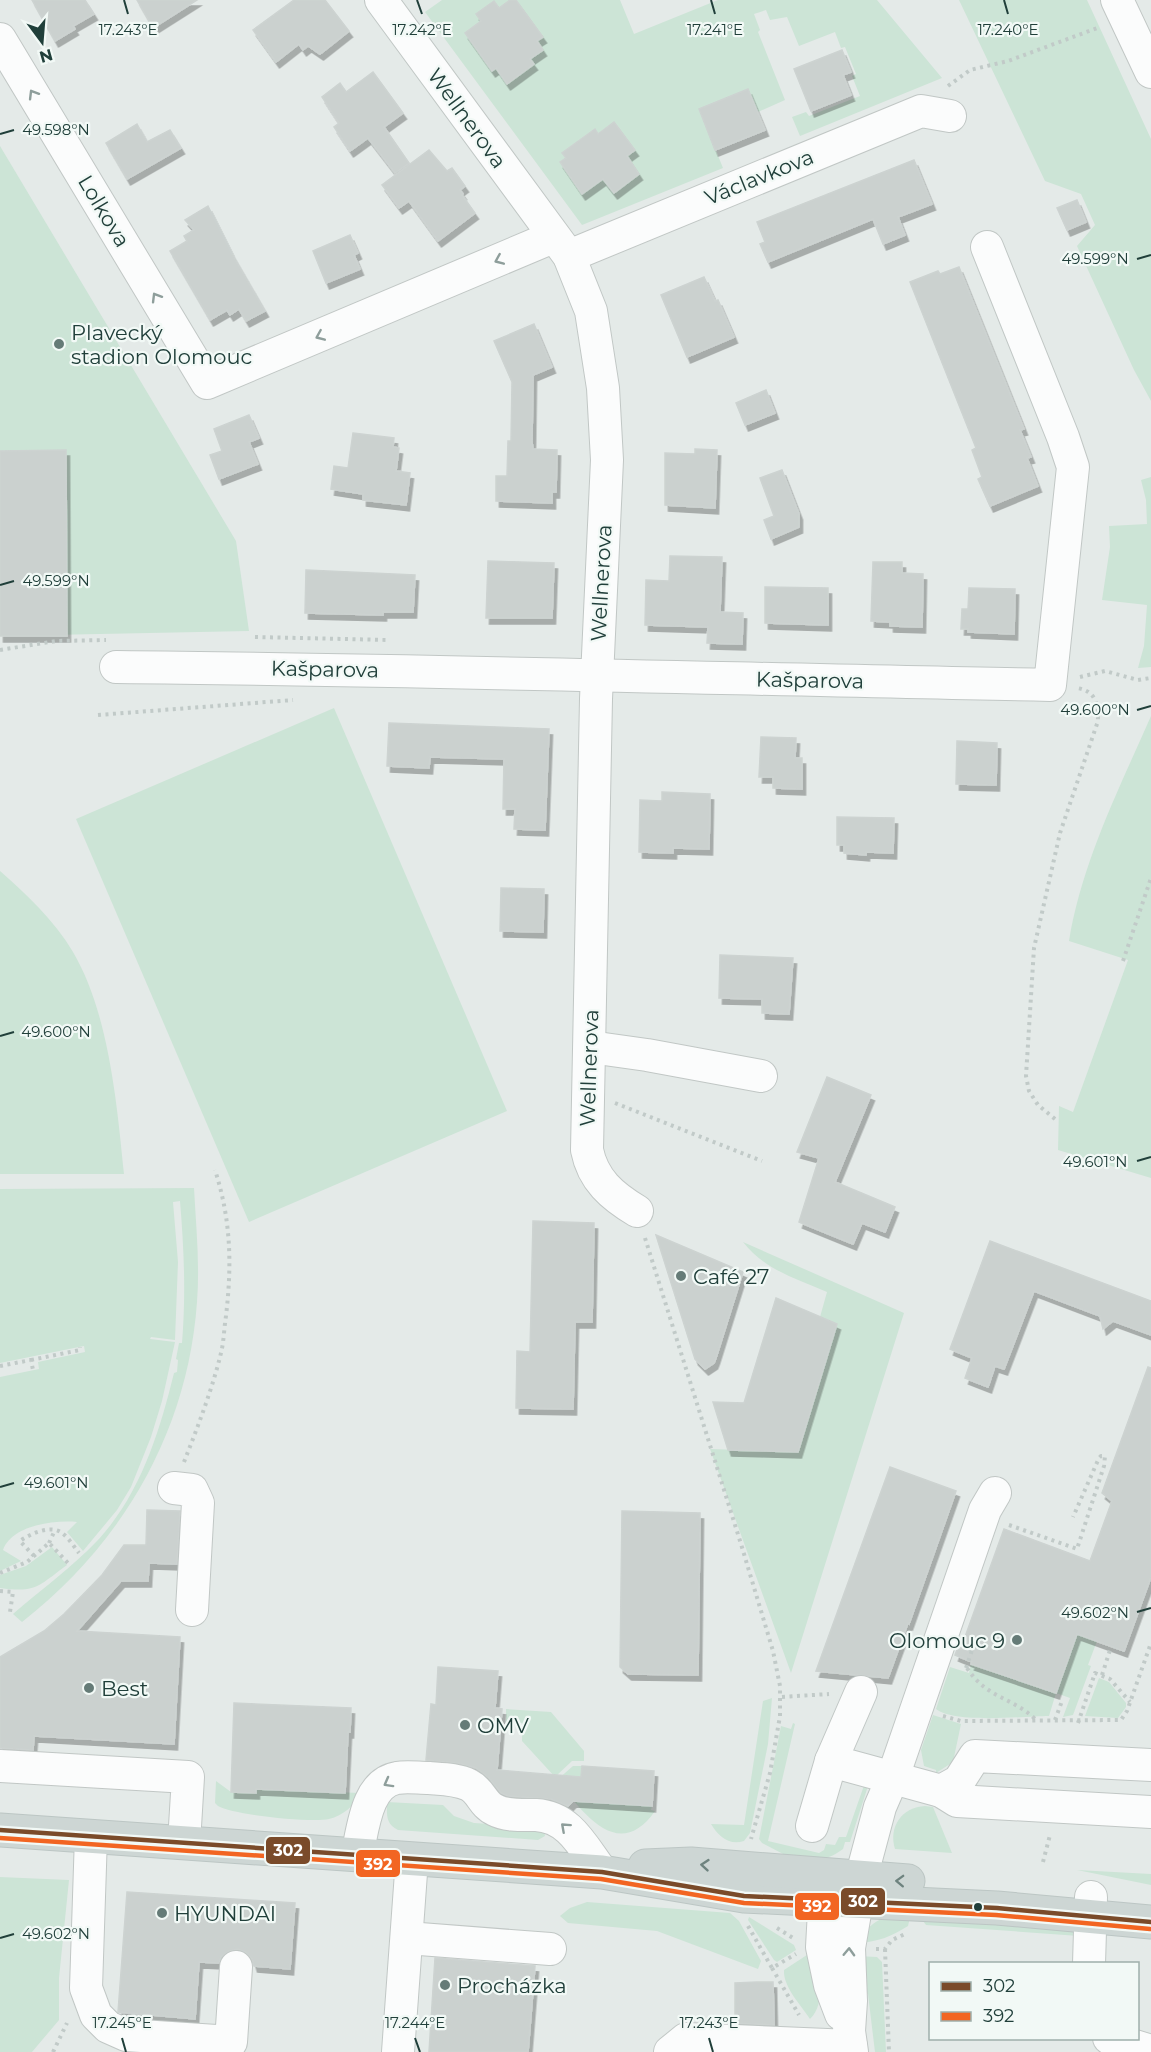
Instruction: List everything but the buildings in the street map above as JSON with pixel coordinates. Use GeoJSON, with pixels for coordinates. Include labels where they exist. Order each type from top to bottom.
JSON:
{"type":"FeatureCollection","features":[{"type":"Feature","properties":{"kind":"main road"},"geometry":{"type":"LineString","coordinates":[[0,1830],[602,1872],[732,1895],[859,1890],[997,1908],[1091,1907],[1151,1900]]}},
{"type":"Feature","properties":{"kind":"main road"},"geometry":{"type":"LineString","coordinates":[[1091,1907],[1151,1922]]}},
{"type":"Feature","properties":{"kind":"street","name":"Wellnerova"},"geometry":{"type":"LineString","coordinates":[[390,3],[561,247],[591,311],[603,388],[607,460],[597,676],[587,1150],[590,1162],[601,1183],[609,1192],[637,1211]]}},
{"type":"Feature","properties":{"kind":"street"},"geometry":{"type":"LineString","coordinates":[[1121,9],[1151,72]]}},
{"type":"Feature","properties":{"kind":"street","name":"Lolkova"},"geometry":{"type":"LineString","coordinates":[[0,39],[207,383]]}},
{"type":"Feature","properties":{"kind":"street","name":"Václavkova"},"geometry":{"type":"LineString","coordinates":[[207,383],[561,247],[936,114]]}},
{"type":"Feature","properties":{"kind":"street"},"geometry":{"type":"LineString","coordinates":[[987,247],[1064,437],[1073,467],[1050,685]]}},
{"type":"Feature","properties":{"kind":"street","name":"Kašparova"},"geometry":{"type":"LineString","coordinates":[[116,667],[350,669],[1050,685]]}},
{"type":"Feature","properties":{"kind":"street"},"geometry":{"type":"LineString","coordinates":[[590,1047],[761,1076]]}},
{"type":"Feature","properties":{"kind":"street"},"geometry":{"type":"LineString","coordinates":[[174,1488],[192,1490],[198,1503],[192,1610]]}},
{"type":"Feature","properties":{"kind":"street"},"geometry":{"type":"LineString","coordinates":[[851,2043],[849,1948],[859,1890],[880,1807],[893,1777],[986,1509],[997,1507]]}},
{"type":"Feature","properties":{"kind":"street"},"geometry":{"type":"LineString","coordinates":[[812,1826],[831,1761],[861,1692]]}},
{"type":"Feature","properties":{"kind":"street"},"geometry":{"type":"LineString","coordinates":[[941,1791],[959,1781],[975,1756],[1151,1765]]}},
{"type":"Feature","properties":{"kind":"street"},"geometry":{"type":"LineString","coordinates":[[831,1761],[941,1791],[957,1801],[1151,1812]]}},
{"type":"Feature","properties":{"kind":"street"},"geometry":{"type":"LineString","coordinates":[[0,1766],[188,1778],[184,1843]]}},
{"type":"Feature","properties":{"kind":"street"},"geometry":{"type":"LineString","coordinates":[[357,1855],[372,1799],[386,1782],[396,1778],[456,1780],[479,1792],[487,1805],[495,1810],[557,1819],[570,1829],[602,1872]]}},
{"type":"Feature","properties":{"kind":"street"},"geometry":{"type":"LineString","coordinates":[[91,1836],[86,1988],[96,2015],[108,2027],[126,2035],[231,2042],[236,1967]]}},
{"type":"Feature","properties":{"kind":"street"},"geometry":{"type":"LineString","coordinates":[[398,2052],[412,1859]]}},
{"type":"Feature","properties":{"kind":"street"},"geometry":{"type":"LineString","coordinates":[[816,1892],[822,1947],[830,1985],[851,2043]]}},
{"type":"Feature","properties":{"kind":"street"},"geometry":{"type":"LineString","coordinates":[[1089,1962],[1091,1907]]}},
{"type":"Feature","properties":{"kind":"street"},"geometry":{"type":"LineString","coordinates":[[407,1938],[550,1949]]}},
{"type":"Feature","properties":{"kind":"street"},"geometry":{"type":"LineString","coordinates":[[670,2052],[686,2039],[808,2045],[851,2043]]}},
{"type":"Feature","properties":{"kind":"street"},"geometry":{"type":"LineString","coordinates":[[1115,2040],[1151,2051]]}},
{"type":"Feature","properties":{"kind":"path"},"geometry":{"type":"LineString","coordinates":[[936,114],[925,102],[970,70],[1008,61],[1121,9]]}},
{"type":"Feature","properties":{"kind":"path"},"geometry":{"type":"LineString","coordinates":[[1050,685],[1105,671],[1138,680],[1151,678]]}},
{"type":"Feature","properties":{"kind":"path"},"geometry":{"type":"LineString","coordinates":[[1050,685],[1087,690],[1094,697],[1098,708],[1098,721],[1093,740],[1060,833],[1034,948],[1026,1076],[1029,1091],[1038,1105],[1055,1119]]}},
{"type":"Feature","properties":{"kind":"path"},"geometry":{"type":"LineString","coordinates":[[98,715],[301,700]]}},
{"type":"Feature","properties":{"kind":"path"},"geometry":{"type":"LineString","coordinates":[[1124,961],[1151,878]]}},
{"type":"Feature","properties":{"kind":"path"},"geometry":{"type":"LineString","coordinates":[[590,1093],[762,1161]]}},
{"type":"Feature","properties":{"kind":"path"},"geometry":{"type":"LineString","coordinates":[[174,1488],[203,1413],[222,1351],[230,1283],[229,1230],[215,1170]]}},
{"type":"Feature","properties":{"kind":"path"},"geometry":{"type":"LineString","coordinates":[[637,1211],[770,1640],[782,1697],[770,1773],[749,1847]]}},
{"type":"Feature","properties":{"kind":"path"},"geometry":{"type":"LineString","coordinates":[[0,1366],[80,1350],[80,1347]]}},
{"type":"Feature","properties":{"kind":"path"},"geometry":{"type":"LineString","coordinates":[[31,1360],[33,1370]]}},
{"type":"Feature","properties":{"kind":"path"},"geometry":{"type":"LineString","coordinates":[[997,1507],[1077,1549],[1106,1456],[1101,1456],[1073,1517]]}},
{"type":"Feature","properties":{"kind":"path"},"geometry":{"type":"LineString","coordinates":[[0,1573],[19,1566],[34,1556],[49,1543],[55,1530]]}},
{"type":"Feature","properties":{"kind":"path"},"geometry":{"type":"LineString","coordinates":[[34,1556],[20,1541],[41,1531],[62,1532],[79,1552]]}},
{"type":"Feature","properties":{"kind":"path"},"geometry":{"type":"LineString","coordinates":[[49,1543],[68,1563]]}},
{"type":"Feature","properties":{"kind":"path"},"geometry":{"type":"LineString","coordinates":[[0,1591],[13,1592],[10,1612]]}},
{"type":"Feature","properties":{"kind":"path"},"geometry":{"type":"LineString","coordinates":[[967,1668],[978,1683],[997,1696],[1016,1704],[1036,1720],[1121,1720],[1130,1703],[1151,1643]]}},
{"type":"Feature","properties":{"kind":"path"},"geometry":{"type":"LineString","coordinates":[[1102,1676],[1111,1647]]}},
{"type":"Feature","properties":{"kind":"path"},"geometry":{"type":"LineString","coordinates":[[1079,1721],[1095,1673],[1110,1678],[1130,1703]]}},
{"type":"Feature","properties":{"kind":"path"},"geometry":{"type":"LineString","coordinates":[[782,1697],[796,1696]]}},
{"type":"Feature","properties":{"kind":"path"},"geometry":{"type":"LineString","coordinates":[[1055,1720],[1062,1701]]}},
{"type":"Feature","properties":{"kind":"path"},"geometry":{"type":"LineString","coordinates":[[1043,1862],[1050,1835]]}},
{"type":"Feature","properties":{"kind":"path"},"geometry":{"type":"LineString","coordinates":[[742,1917],[802,2021],[808,2045]]}},
{"type":"Feature","properties":{"kind":"path"},"geometry":{"type":"LineString","coordinates":[[889,2052],[885,1949],[892,1940],[909,1932]]}},
{"type":"Feature","properties":{"kind":"path"},"geometry":{"type":"LineString","coordinates":[[867,1949],[885,1949]]}},
{"type":"Feature","properties":{"kind":"path"},"geometry":{"type":"LineString","coordinates":[[772,1968],[797,1953]]}},
{"type":"Feature","properties":{"kind":"green space"},"geometry":{"type":"Polygon","coordinates":[[[442,0],[620,0],[634,34],[718,0],[877,0],[942,78],[800,136],[792,117],[806,112],[809,116],[860,96],[852,76],[856,74],[845,47],[841,48],[835,32],[799,46],[787,17],[770,20],[766,10],[754,14],[760,30],[758,32],[785,100],[758,112],[748,89],[699,109],[723,168],[582,225],[425,12],[442,0]]]}},
{"type":"Feature","properties":{"kind":"green space"},"geometry":{"type":"Polygon","coordinates":[[[959,0],[1087,0],[1151,139],[1151,401],[1134,370],[1077,246],[1095,225],[1081,194],[1045,181],[959,0]]]}},
{"type":"Feature","properties":{"kind":"green space","name":"Plavecký stadion Olomouc"},"geometry":{"type":"Polygon","coordinates":[[[0,146],[236,541],[249,631],[0,636],[0,146]]]}},
{"type":"Feature","properties":{"kind":"green space"},"geometry":{"type":"Polygon","coordinates":[[[1151,477],[1151,667],[1138,668],[1144,646],[1147,605],[1102,600],[1110,547],[1109,526],[1147,524],[1146,500],[1141,480],[1151,477]]]}},
{"type":"Feature","properties":{"kind":"green space"},"geometry":{"type":"Polygon","coordinates":[[[334,708],[507,1111],[249,1222],[76,819],[334,708]]]}},
{"type":"Feature","properties":{"kind":"green space"},"geometry":{"type":"Polygon","coordinates":[[[1151,716],[1151,1178],[1058,1150],[1059,1106],[1073,1112],[1128,960],[1069,941],[1075,912],[1092,854],[1151,716]]]}},
{"type":"Feature","properties":{"kind":"green space"},"geometry":{"type":"Polygon","coordinates":[[[0,871],[49,919],[73,952],[85,976],[103,1031],[109,1060],[124,1174],[0,1174],[0,871]]]}},
{"type":"Feature","properties":{"kind":"green space"},"geometry":{"type":"Polygon","coordinates":[[[194,1188],[198,1259],[197,1302],[191,1350],[180,1395],[164,1439],[144,1481],[119,1520],[91,1557],[58,1591],[22,1622],[13,1614],[86,1552],[119,1513],[132,1492],[153,1446],[174,1373],[177,1372],[178,1360],[176,1359],[179,1343],[182,1343],[183,1237],[180,1201],[173,1202],[178,1262],[175,1340],[151,1337],[150,1339],[175,1342],[162,1401],[151,1437],[131,1487],[117,1510],[83,1551],[67,1532],[77,1522],[46,1523],[24,1530],[8,1542],[3,1550],[21,1561],[0,1571],[0,1377],[39,1369],[38,1362],[85,1352],[84,1346],[0,1363],[0,1189],[194,1188]]]}},
{"type":"Feature","properties":{"kind":"green space"},"geometry":{"type":"Polygon","coordinates":[[[743,1242],[904,1313],[791,1673],[710,1449],[798,1452],[837,1324],[820,1317],[827,1292],[771,1266],[761,1260],[743,1242]]]}},
{"type":"Feature","properties":{"kind":"green space"},"geometry":{"type":"Polygon","coordinates":[[[52,1547],[67,1565],[36,1586],[22,1589],[0,1588],[0,1575],[26,1566],[52,1547]]]}},
{"type":"Feature","properties":{"kind":"green space"},"geometry":{"type":"Polygon","coordinates":[[[1070,1632],[1097,1641],[1088,1665],[1091,1666],[1073,1715],[1063,1717],[1070,1698],[1056,1693],[1072,1648],[1070,1632]]]}},
{"type":"Feature","properties":{"kind":"green space"},"geometry":{"type":"Polygon","coordinates":[[[971,1664],[1056,1693],[1049,1716],[974,1718],[945,1714],[936,1709],[950,1667],[969,1673],[971,1664]]]}},
{"type":"Feature","properties":{"kind":"green space"},"geometry":{"type":"Polygon","coordinates":[[[1099,1678],[1109,1682],[1126,1703],[1126,1707],[1118,1718],[1085,1716],[1099,1678]]]}},
{"type":"Feature","properties":{"kind":"green space"},"geometry":{"type":"Polygon","coordinates":[[[772,1698],[768,1744],[750,1833],[744,1841],[729,1841],[721,1836],[711,1824],[744,1825],[763,1701],[772,1698]]]}},
{"type":"Feature","properties":{"kind":"green space"},"geometry":{"type":"Polygon","coordinates":[[[506,1709],[551,1712],[584,1751],[584,1761],[572,1761],[555,1777],[522,1741],[522,1723],[506,1722],[506,1709]]]}},
{"type":"Feature","properties":{"kind":"green space"},"geometry":{"type":"Polygon","coordinates":[[[933,1715],[961,1724],[953,1762],[936,1773],[936,1770],[924,1766],[921,1750],[933,1715]]]}},
{"type":"Feature","properties":{"kind":"green space"},"geometry":{"type":"Polygon","coordinates":[[[793,1723],[795,1724],[768,1841],[819,1853],[824,1850],[826,1844],[835,1845],[839,1837],[846,1837],[868,1774],[868,1786],[850,1842],[845,1842],[843,1849],[826,1858],[787,1856],[762,1843],[759,1839],[781,1726],[791,1729],[793,1723]]]}},
{"type":"Feature","properties":{"kind":"green space"},"geometry":{"type":"Polygon","coordinates":[[[573,1766],[582,1766],[580,1802],[652,1806],[651,1810],[655,1811],[641,1826],[628,1833],[614,1833],[602,1827],[589,1817],[557,1780],[573,1766]]]}},
{"type":"Feature","properties":{"kind":"green space"},"geometry":{"type":"Polygon","coordinates":[[[216,1781],[231,1792],[256,1793],[256,1789],[360,1793],[348,1809],[334,1818],[290,1819],[255,1815],[218,1806],[215,1803],[216,1781]]]}},
{"type":"Feature","properties":{"kind":"green space"},"geometry":{"type":"Polygon","coordinates":[[[387,1802],[443,1805],[454,1816],[474,1823],[538,1827],[544,1830],[545,1836],[538,1840],[398,1830],[389,1822],[387,1802]]]}},
{"type":"Feature","properties":{"kind":"green space"},"geometry":{"type":"Polygon","coordinates":[[[925,1806],[933,1807],[952,1853],[895,1849],[894,1833],[899,1820],[910,1810],[925,1806]]]}},
{"type":"Feature","properties":{"kind":"green space"},"geometry":{"type":"Polygon","coordinates":[[[1077,1870],[1151,1874],[1151,1885],[1077,1870]]]}},
{"type":"Feature","properties":{"kind":"green space"},"geometry":{"type":"Polygon","coordinates":[[[0,1877],[69,1880],[59,1978],[59,2020],[32,2052],[0,2052],[0,1877]]]}},
{"type":"Feature","properties":{"kind":"green space"},"geometry":{"type":"Polygon","coordinates":[[[587,1902],[730,1913],[739,1921],[761,1961],[758,1969],[657,1931],[568,1923],[560,1916],[570,1908],[587,1902]]]}},
{"type":"Feature","properties":{"kind":"green space"},"geometry":{"type":"Polygon","coordinates":[[[924,1912],[1071,1929],[1079,1936],[926,1925],[923,1921],[924,1912]]]}},
{"type":"Feature","properties":{"kind":"green space"},"geometry":{"type":"Polygon","coordinates":[[[911,1913],[908,1926],[902,1930],[878,1940],[858,1943],[874,1923],[886,1917],[911,1913]]]}},
{"type":"Feature","properties":{"kind":"green space"},"geometry":{"type":"Polygon","coordinates":[[[749,1917],[794,1945],[796,1950],[777,1962],[774,1960],[748,1920],[749,1917]]]}},
{"type":"Feature","properties":{"kind":"green space"},"geometry":{"type":"Polygon","coordinates":[[[813,1951],[820,1996],[810,2019],[789,1989],[784,1970],[813,1951]]]}},
{"type":"Feature","properties":{"kind":"green space"},"geometry":{"type":"Polygon","coordinates":[[[857,1956],[877,1957],[882,1962],[886,2052],[875,2052],[868,1994],[861,1989],[857,1956]]]}},
{"type":"Feature","properties":{"kind":"transit line","name":"302"},"geometry":{"type":"LineString","coordinates":[[0,1830],[602,1872],[744,1896],[997,1908],[1151,1922]]}},
{"type":"Feature","properties":{"kind":"transit line","name":"392"},"geometry":{"type":"LineString","coordinates":[[0,1838],[601,1879],[744,1903],[996,1915],[1150,1929]]}},
{"type":"Feature","properties":{"kind":"place","name":"Plavecký stadion Olomouc"},"geometry":{"type":"Point","coordinates":[59,344]}},
{"type":"Feature","properties":{"kind":"place","name":"Café 27"},"geometry":{"type":"Point","coordinates":[681,1276]}},
{"type":"Feature","properties":{"kind":"place","name":"Olomouc 9"},"geometry":{"type":"Point","coordinates":[1017,1640]}},
{"type":"Feature","properties":{"kind":"place","name":"Best"},"geometry":{"type":"Point","coordinates":[89,1688]}},
{"type":"Feature","properties":{"kind":"place","name":"OMV"},"geometry":{"type":"Point","coordinates":[465,1725]}},
{"type":"Feature","properties":{"kind":"place","name":"HYUNDAI"},"geometry":{"type":"Point","coordinates":[162,1913]}},
{"type":"Feature","properties":{"kind":"place","name":"Procházka"},"geometry":{"type":"Point","coordinates":[445,1985]}}]}
